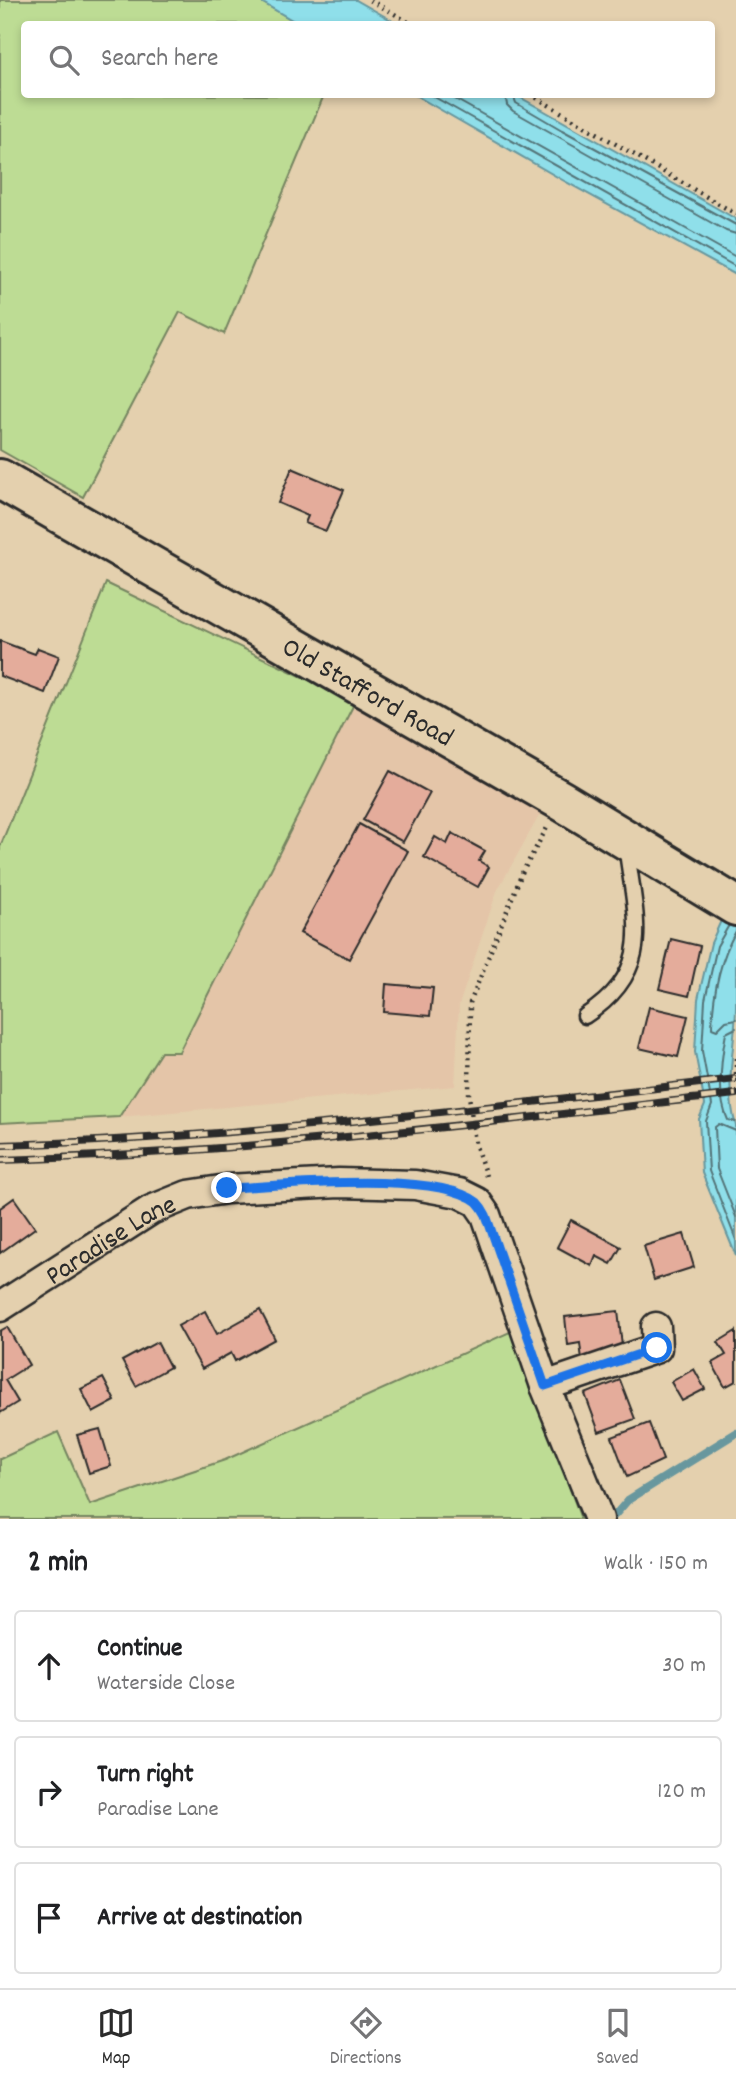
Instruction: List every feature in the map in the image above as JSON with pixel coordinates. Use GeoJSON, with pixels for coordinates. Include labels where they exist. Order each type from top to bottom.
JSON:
{"type":"FeatureCollection","features":[{"type":"Feature","properties":{"kind":"street","name":"Old Stafford Road"},"geometry":{"type":"LineString","coordinates":[[0,479],[562,800],[724,900]]}},
{"type":"Feature","properties":{"kind":"street","name":"Paradise Lane"},"geometry":{"type":"LineString","coordinates":[[0,1307],[151,1210],[188,1195],[227,1188],[339,1183],[415,1185],[459,1193],[477,1202],[486,1215],[545,1386],[598,1518]]}},
{"type":"Feature","properties":{"kind":"street"},"geometry":{"type":"LineString","coordinates":[[545,1386],[657,1348],[656,1327]]}},
{"type":"Feature","properties":{"kind":"lane"},"geometry":{"type":"LineString","coordinates":[[584,1016],[610,1000],[630,969],[638,937],[628,859],[633,845]]}},
{"type":"Feature","properties":{"kind":"path"},"geometry":{"type":"LineString","coordinates":[[370,0],[407,21]]}},
{"type":"Feature","properties":{"kind":"path"},"geometry":{"type":"LineString","coordinates":[[537,98],[736,214]]}},
{"type":"Feature","properties":{"kind":"path"},"geometry":{"type":"LineString","coordinates":[[489,1189],[475,1143],[469,1095],[470,1003],[522,873],[562,800]]}},
{"type":"Feature","properties":{"kind":"path"},"geometry":{"type":"LineString","coordinates":[[736,1058],[736,1076]]}},
{"type":"Feature","properties":{"kind":"shaded area"},"geometry":{"type":"Polygon","coordinates":[[[355,702],[544,807],[497,891],[459,1005],[455,1086],[119,1117],[161,1052],[179,1052],[355,702]]]}},
{"type":"Feature","properties":{"kind":"green space"},"geometry":{"type":"Polygon","coordinates":[[[0,0],[258,0],[294,21],[21,21],[21,98],[323,98],[224,334],[180,312],[83,497],[0,450],[0,0]]]}},
{"type":"Feature","properties":{"kind":"green space"},"geometry":{"type":"Polygon","coordinates":[[[106,583],[355,702],[179,1052],[161,1052],[119,1117],[0,1123],[0,847],[106,583]]]}},
{"type":"Feature","properties":{"kind":"green space"},"geometry":{"type":"Polygon","coordinates":[[[512,1331],[581,1519],[0,1519],[0,1459],[58,1432],[90,1505],[225,1460],[512,1331]]]}},
{"type":"Feature","properties":{"kind":"water"},"geometry":{"type":"Polygon","coordinates":[[[258,0],[356,0],[393,21],[294,21],[258,0]]]}},
{"type":"Feature","properties":{"kind":"water"},"geometry":{"type":"Polygon","coordinates":[[[420,98],[521,98],[736,219],[736,275],[420,98]]]}},
{"type":"Feature","properties":{"kind":"water"},"geometry":{"type":"Polygon","coordinates":[[[736,887],[736,1007],[730,1081],[736,1126],[736,1256],[702,1173],[699,1119],[705,1105],[695,1052],[698,999],[711,943],[736,887]]]}},
{"type":"Feature","properties":{"kind":"building"},"geometry":{"type":"Polygon","coordinates":[[[292,468],[344,490],[326,531],[305,523],[308,516],[278,503],[292,468]]]}},
{"type":"Feature","properties":{"kind":"building"},"geometry":{"type":"Polygon","coordinates":[[[0,641],[35,654],[38,648],[59,656],[45,693],[0,676],[0,641]]]}},
{"type":"Feature","properties":{"kind":"building"},"geometry":{"type":"Polygon","coordinates":[[[390,771],[430,793],[403,842],[363,820],[390,771]]]}},
{"type":"Feature","properties":{"kind":"building"},"geometry":{"type":"Polygon","coordinates":[[[359,824],[408,851],[349,959],[300,933],[359,824]]]}},
{"type":"Feature","properties":{"kind":"building"},"geometry":{"type":"Polygon","coordinates":[[[452,833],[485,851],[479,861],[489,867],[478,887],[424,857],[435,837],[447,844],[452,833]]]}},
{"type":"Feature","properties":{"kind":"building"},"geometry":{"type":"Polygon","coordinates":[[[671,939],[700,946],[689,996],[659,989],[671,939]]]}},
{"type":"Feature","properties":{"kind":"building"},"geometry":{"type":"Polygon","coordinates":[[[386,984],[433,988],[430,1016],[384,1012],[386,984]]]}},
{"type":"Feature","properties":{"kind":"building"},"geometry":{"type":"Polygon","coordinates":[[[649,1007],[688,1016],[678,1057],[639,1048],[649,1007]]]}},
{"type":"Feature","properties":{"kind":"building"},"geometry":{"type":"Polygon","coordinates":[[[14,1198],[35,1228],[0,1253],[0,1208],[14,1198]]]}},
{"type":"Feature","properties":{"kind":"building"},"geometry":{"type":"Polygon","coordinates":[[[571,1220],[621,1247],[611,1264],[596,1256],[592,1266],[557,1247],[571,1220]]]}},
{"type":"Feature","properties":{"kind":"building"},"geometry":{"type":"Polygon","coordinates":[[[684,1234],[694,1267],[654,1280],[644,1246],[684,1234]]]}},
{"type":"Feature","properties":{"kind":"building"},"geometry":{"type":"Polygon","coordinates":[[[260,1310],[275,1339],[235,1361],[231,1353],[202,1369],[178,1326],[205,1311],[217,1334],[260,1310]]]}},
{"type":"Feature","properties":{"kind":"building"},"geometry":{"type":"Polygon","coordinates":[[[618,1311],[623,1355],[582,1360],[580,1343],[568,1345],[565,1317],[618,1311]]]}},
{"type":"Feature","properties":{"kind":"building"},"geometry":{"type":"Polygon","coordinates":[[[7,1327],[29,1365],[5,1380],[18,1402],[0,1413],[0,1331],[7,1327]]]}},
{"type":"Feature","properties":{"kind":"building"},"geometry":{"type":"Polygon","coordinates":[[[736,1331],[736,1381],[725,1387],[712,1363],[726,1355],[718,1342],[736,1331]]]}},
{"type":"Feature","properties":{"kind":"building"},"geometry":{"type":"Polygon","coordinates":[[[157,1342],[170,1367],[136,1386],[122,1361],[157,1342]]]}},
{"type":"Feature","properties":{"kind":"building"},"geometry":{"type":"Polygon","coordinates":[[[694,1369],[705,1389],[682,1401],[671,1382],[694,1369]]]}},
{"type":"Feature","properties":{"kind":"building"},"geometry":{"type":"Polygon","coordinates":[[[103,1378],[115,1401],[93,1413],[81,1389],[103,1378]]]}},
{"type":"Feature","properties":{"kind":"building"},"geometry":{"type":"Polygon","coordinates":[[[620,1380],[635,1419],[599,1432],[585,1394],[620,1380]]]}},
{"type":"Feature","properties":{"kind":"building"},"geometry":{"type":"Polygon","coordinates":[[[649,1423],[663,1460],[627,1477],[612,1437],[649,1423]]]}},
{"type":"Feature","properties":{"kind":"building"},"geometry":{"type":"Polygon","coordinates":[[[100,1429],[111,1466],[89,1473],[77,1435],[100,1429]]]}},
{"type":"Feature","properties":{"kind":"waterway"},"geometry":{"type":"LineString","coordinates":[[615,1515],[628,1500],[736,1433]]}},
{"type":"Feature","properties":{"kind":"railway"},"geometry":{"type":"LineString","coordinates":[[0,1145],[184,1136],[276,1128],[736,1079]]}},
{"type":"Feature","properties":{"kind":"railway"},"geometry":{"type":"LineString","coordinates":[[0,1160],[184,1151],[276,1143],[736,1094]]}},
{"type":"Feature","properties":{"kind":"route"},"geometry":{"type":"LineString","coordinates":[[227,1188],[339,1183],[415,1185],[459,1193],[477,1202],[486,1215],[545,1386],[657,1348]]}}]}
